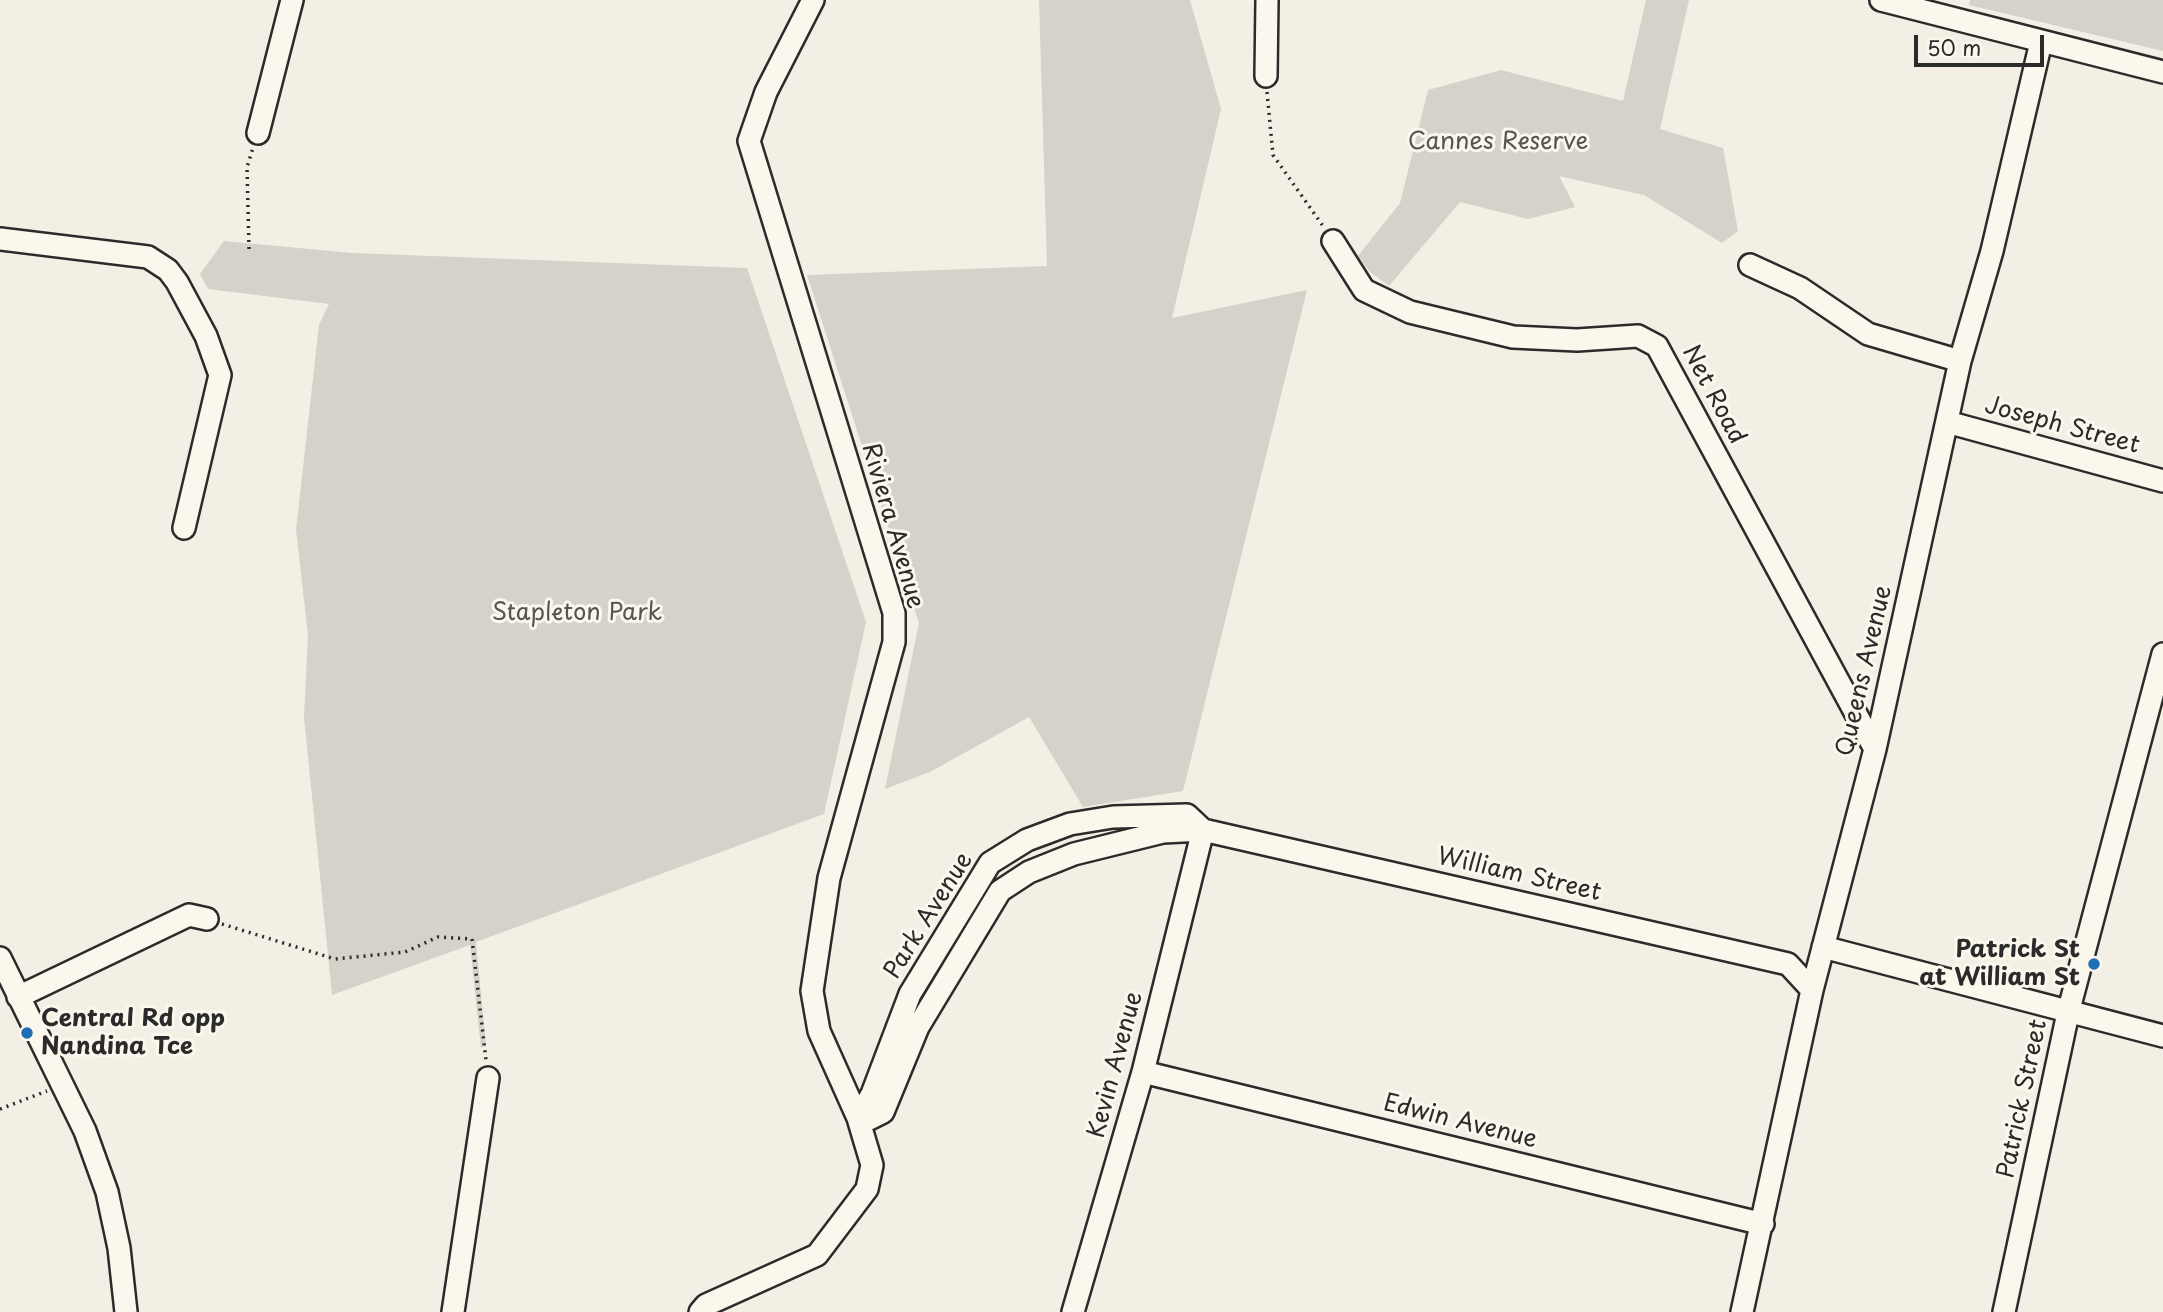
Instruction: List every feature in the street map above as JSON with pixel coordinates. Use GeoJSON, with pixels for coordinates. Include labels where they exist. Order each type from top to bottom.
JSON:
{"type":"FeatureCollection","features":[{"type":"Feature","properties":{"kind":"street"},"geometry":{"type":"LineString","coordinates":[[258,133],[292,0]]}},
{"type":"Feature","properties":{"kind":"street","name":"Riviera Avenue"},"geometry":{"type":"LineString","coordinates":[[813,0],[766,92],[749,141],[894,612],[894,642],[829,878],[812,991],[819,1031],[858,1118]]}},
{"type":"Feature","properties":{"kind":"street"},"geometry":{"type":"LineString","coordinates":[[1266,76],[1268,0]]}},
{"type":"Feature","properties":{"kind":"street"},"geometry":{"type":"LineString","coordinates":[[1881,0],[2163,72]]}},
{"type":"Feature","properties":{"kind":"street","name":"Queens Avenue"},"geometry":{"type":"LineString","coordinates":[[1742,1312],[1812,990],[1875,749],[1959,361],[1992,251],[2041,42]]}},
{"type":"Feature","properties":{"kind":"street"},"geometry":{"type":"LineString","coordinates":[[0,239],[148,257],[168,270],[177,282],[206,337],[220,375],[184,528]]}},
{"type":"Feature","properties":{"kind":"street","name":"Net Road"},"geometry":{"type":"LineString","coordinates":[[1333,241],[1364,290],[1410,312],[1513,337],[1577,340],[1638,336],[1657,346],[1875,749]]}},
{"type":"Feature","properties":{"kind":"street"},"geometry":{"type":"LineString","coordinates":[[1750,265],[1800,288],[1868,334],[1959,361]]}},
{"type":"Feature","properties":{"kind":"street","name":"Joseph Street"},"geometry":{"type":"LineString","coordinates":[[1947,422],[2163,481]]}},
{"type":"Feature","properties":{"kind":"street","name":"Patrick Street"},"geometry":{"type":"LineString","coordinates":[[2004,1312],[2068,1013],[2163,654]]}},
{"type":"Feature","properties":{"kind":"street","name":"Park Avenue"},"geometry":{"type":"LineString","coordinates":[[1187,815],[1203,830],[1163,832],[1074,854],[1029,872],[1000,891],[919,1027],[883,1112],[869,1119],[858,1118],[872,1094],[910,994],[990,863],[1027,840],[1081,822],[1113,817],[1187,815]]}},
{"type":"Feature","properties":{"kind":"street","name":"William Street"},"geometry":{"type":"LineString","coordinates":[[1203,830],[1788,964],[1812,990]]}},
{"type":"Feature","properties":{"kind":"street","name":"Kevin Avenue"},"geometry":{"type":"LineString","coordinates":[[1073,1312],[1143,1072],[1203,830]]}},
{"type":"Feature","properties":{"kind":"street"},"geometry":{"type":"LineString","coordinates":[[18,997],[189,915],[207,919]]}},
{"type":"Feature","properties":{"kind":"street"},"geometry":{"type":"LineString","coordinates":[[1823,947],[2163,1036]]}},
{"type":"Feature","properties":{"kind":"street"},"geometry":{"type":"LineString","coordinates":[[0,958],[85,1131],[107,1192],[119,1248],[126,1312]]}},
{"type":"Feature","properties":{"kind":"street","name":"Edwin Avenue"},"geometry":{"type":"LineString","coordinates":[[1143,1072],[1763,1224]]}},
{"type":"Feature","properties":{"kind":"street"},"geometry":{"type":"LineString","coordinates":[[453,1312],[488,1078]]}},
{"type":"Feature","properties":{"kind":"street"},"geometry":{"type":"LineString","coordinates":[[700,1312],[706,1305],[817,1255],[867,1189],[872,1165],[858,1118]]}},
{"type":"Feature","properties":{"kind":"path"},"geometry":{"type":"LineString","coordinates":[[1266,76],[1273,155],[1333,241]]}},
{"type":"Feature","properties":{"kind":"path"},"geometry":{"type":"LineString","coordinates":[[249,249],[247,167],[258,133]]}},
{"type":"Feature","properties":{"kind":"path"},"geometry":{"type":"LineString","coordinates":[[207,919],[335,959],[405,952],[438,937],[472,940],[488,1078]]}},
{"type":"Feature","properties":{"kind":"path"},"geometry":{"type":"LineString","coordinates":[[0,1109],[62,1085]]}},
{"type":"Feature","properties":{"kind":"green space"},"geometry":{"type":"Polygon","coordinates":[[[1039,0],[1190,0],[1221,109],[1172,318],[1307,290],[1183,791],[1083,807],[1029,717],[930,772],[885,789],[919,623],[807,275],[1047,266],[1039,0]]]}},
{"type":"Feature","properties":{"kind":"green space","name":"Cannes Reserve"},"geometry":{"type":"Polygon","coordinates":[[[1646,0],[1689,0],[1660,129],[1723,148],[1738,231],[1722,243],[1644,195],[1559,176],[1575,207],[1528,219],[1460,202],[1389,286],[1369,271],[1358,256],[1400,203],[1428,90],[1501,70],[1623,101],[1646,0]]]}},
{"type":"Feature","properties":{"kind":"green space"},"geometry":{"type":"Polygon","coordinates":[[[1970,0],[2163,0],[2163,51],[1969,5],[1970,0]]]}},
{"type":"Feature","properties":{"kind":"green space","name":"Stapleton Park"},"geometry":{"type":"Polygon","coordinates":[[[224,241],[352,253],[747,268],[866,622],[824,814],[476,942],[486,1046],[481,1048],[470,945],[332,995],[304,717],[308,635],[296,530],[319,325],[329,304],[208,289],[200,274],[224,241]]]}},
{"type":"Feature","properties":{"kind":"place","name":"Patrick St at William St"},"geometry":{"type":"Point","coordinates":[2094,964]}},
{"type":"Feature","properties":{"kind":"place","name":"Central Rd opp Nandina Tce"},"geometry":{"type":"Point","coordinates":[27,1033]}}]}
